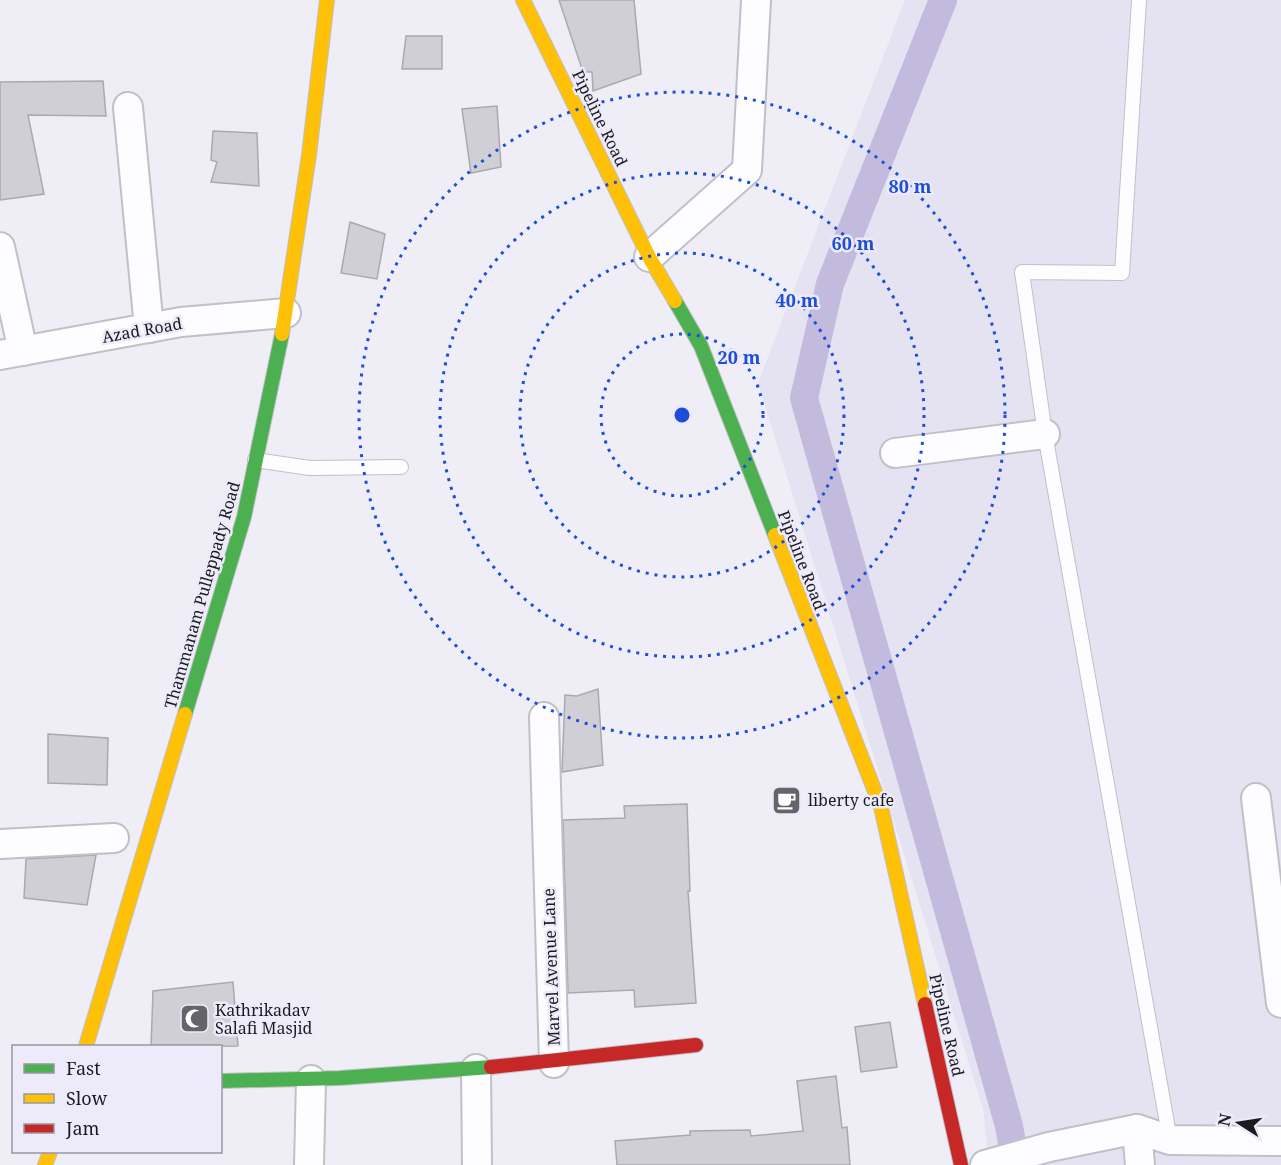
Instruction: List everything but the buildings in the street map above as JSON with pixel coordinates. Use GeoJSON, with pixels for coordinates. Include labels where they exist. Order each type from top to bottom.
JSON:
{"type":"FeatureCollection","features":[{"type":"Feature","properties":{"kind":"street","name":"Thammanam Pulleppady Road"},"geometry":{"type":"LineString","coordinates":[[87,1045],[244,517],[286,314],[309,154],[327,0]]}},
{"type":"Feature","properties":{"kind":"street","name":"Pipeline Road"},"geometry":{"type":"LineString","coordinates":[[523,0],[649,257],[701,346],[881,807],[961,1165]]}},
{"type":"Feature","properties":{"kind":"street"},"geometry":{"type":"LineString","coordinates":[[649,257],[747,170],[756,0]]}},
{"type":"Feature","properties":{"kind":"street"},"geometry":{"type":"LineString","coordinates":[[128,107],[149,328]]}},
{"type":"Feature","properties":{"kind":"street"},"geometry":{"type":"LineString","coordinates":[[0,247],[12,353]]}},
{"type":"Feature","properties":{"kind":"street","name":"Azad Road"},"geometry":{"type":"LineString","coordinates":[[12,353],[181,322],[286,314]]}},
{"type":"Feature","properties":{"kind":"street"},"geometry":{"type":"LineString","coordinates":[[895,453],[1046,434]]}},
{"type":"Feature","properties":{"kind":"street","name":"Marvel Avenue Lane"},"geometry":{"type":"LineString","coordinates":[[222,1081],[311,1080],[554,1063],[544,717]]}},
{"type":"Feature","properties":{"kind":"street"},"geometry":{"type":"LineString","coordinates":[[1256,798],[1281,1002]]}},
{"type":"Feature","properties":{"kind":"street"},"geometry":{"type":"LineString","coordinates":[[0,844],[114,838]]}},
{"type":"Feature","properties":{"kind":"street"},"geometry":{"type":"LineString","coordinates":[[554,1063],[696,1045]]}},
{"type":"Feature","properties":{"kind":"street"},"geometry":{"type":"LineString","coordinates":[[476,1069],[477,1165]]}},
{"type":"Feature","properties":{"kind":"street"},"geometry":{"type":"LineString","coordinates":[[309,1165],[311,1080]]}},
{"type":"Feature","properties":{"kind":"street"},"geometry":{"type":"LineString","coordinates":[[1137,1129],[1140,1165]]}},
{"type":"Feature","properties":{"kind":"street"},"geometry":{"type":"LineString","coordinates":[[985,1165],[1049,1146],[1137,1129],[1170,1140],[1281,1141]]}},
{"type":"Feature","properties":{"kind":"lane"},"geometry":{"type":"LineString","coordinates":[[1139,0],[1122,273],[1022,272],[1046,434],[1170,1140]]}},
{"type":"Feature","properties":{"kind":"lane"},"geometry":{"type":"LineString","coordinates":[[255,460],[310,468],[401,467]]}},
{"type":"Feature","properties":{"kind":"shaded area"},"geometry":{"type":"Polygon","coordinates":[[[905,0],[1281,0],[1281,1165],[989,1165],[983,1109],[758,383],[905,0]]]}},
{"type":"Feature","properties":{"kind":"waterway"},"geometry":{"type":"LineString","coordinates":[[943,0],[830,284],[804,398],[1009,1126],[1016,1165]]}},
{"type":"Feature","properties":{"kind":"traffic: fast"},"geometry":{"type":"LineString","coordinates":[[675,301],[701,346],[775,535]]}},
{"type":"Feature","properties":{"kind":"traffic: fast"},"geometry":{"type":"LineString","coordinates":[[185,714],[244,517],[282,334]]}},
{"type":"Feature","properties":{"kind":"traffic: fast"},"geometry":{"type":"LineString","coordinates":[[222,1081],[340,1078],[491,1067]]}},
{"type":"Feature","properties":{"kind":"traffic: slow"},"geometry":{"type":"LineString","coordinates":[[282,334],[309,155],[327,0]]}},
{"type":"Feature","properties":{"kind":"traffic: slow"},"geometry":{"type":"LineString","coordinates":[[523,0],[649,257],[675,301]]}},
{"type":"Feature","properties":{"kind":"traffic: slow"},"geometry":{"type":"LineString","coordinates":[[775,535],[881,807],[925,1004]]}},
{"type":"Feature","properties":{"kind":"traffic: slow"},"geometry":{"type":"LineString","coordinates":[[86,1045],[185,714]]}},
{"type":"Feature","properties":{"kind":"traffic: slow"},"geometry":{"type":"LineString","coordinates":[[45,1165],[50,1153]]}},
{"type":"Feature","properties":{"kind":"traffic: jam"},"geometry":{"type":"LineString","coordinates":[[925,1004],[961,1165]]}},
{"type":"Feature","properties":{"kind":"traffic: jam"},"geometry":{"type":"LineString","coordinates":[[491,1067],[696,1045]]}},
{"type":"Feature","properties":{"kind":"place","name":"liberty cafe"},"geometry":{"type":"Point","coordinates":[787,800]}},
{"type":"Feature","properties":{"kind":"place","name":"Kathrikadav Salafi Masjid"},"geometry":{"type":"Point","coordinates":[194,1019]}}]}
